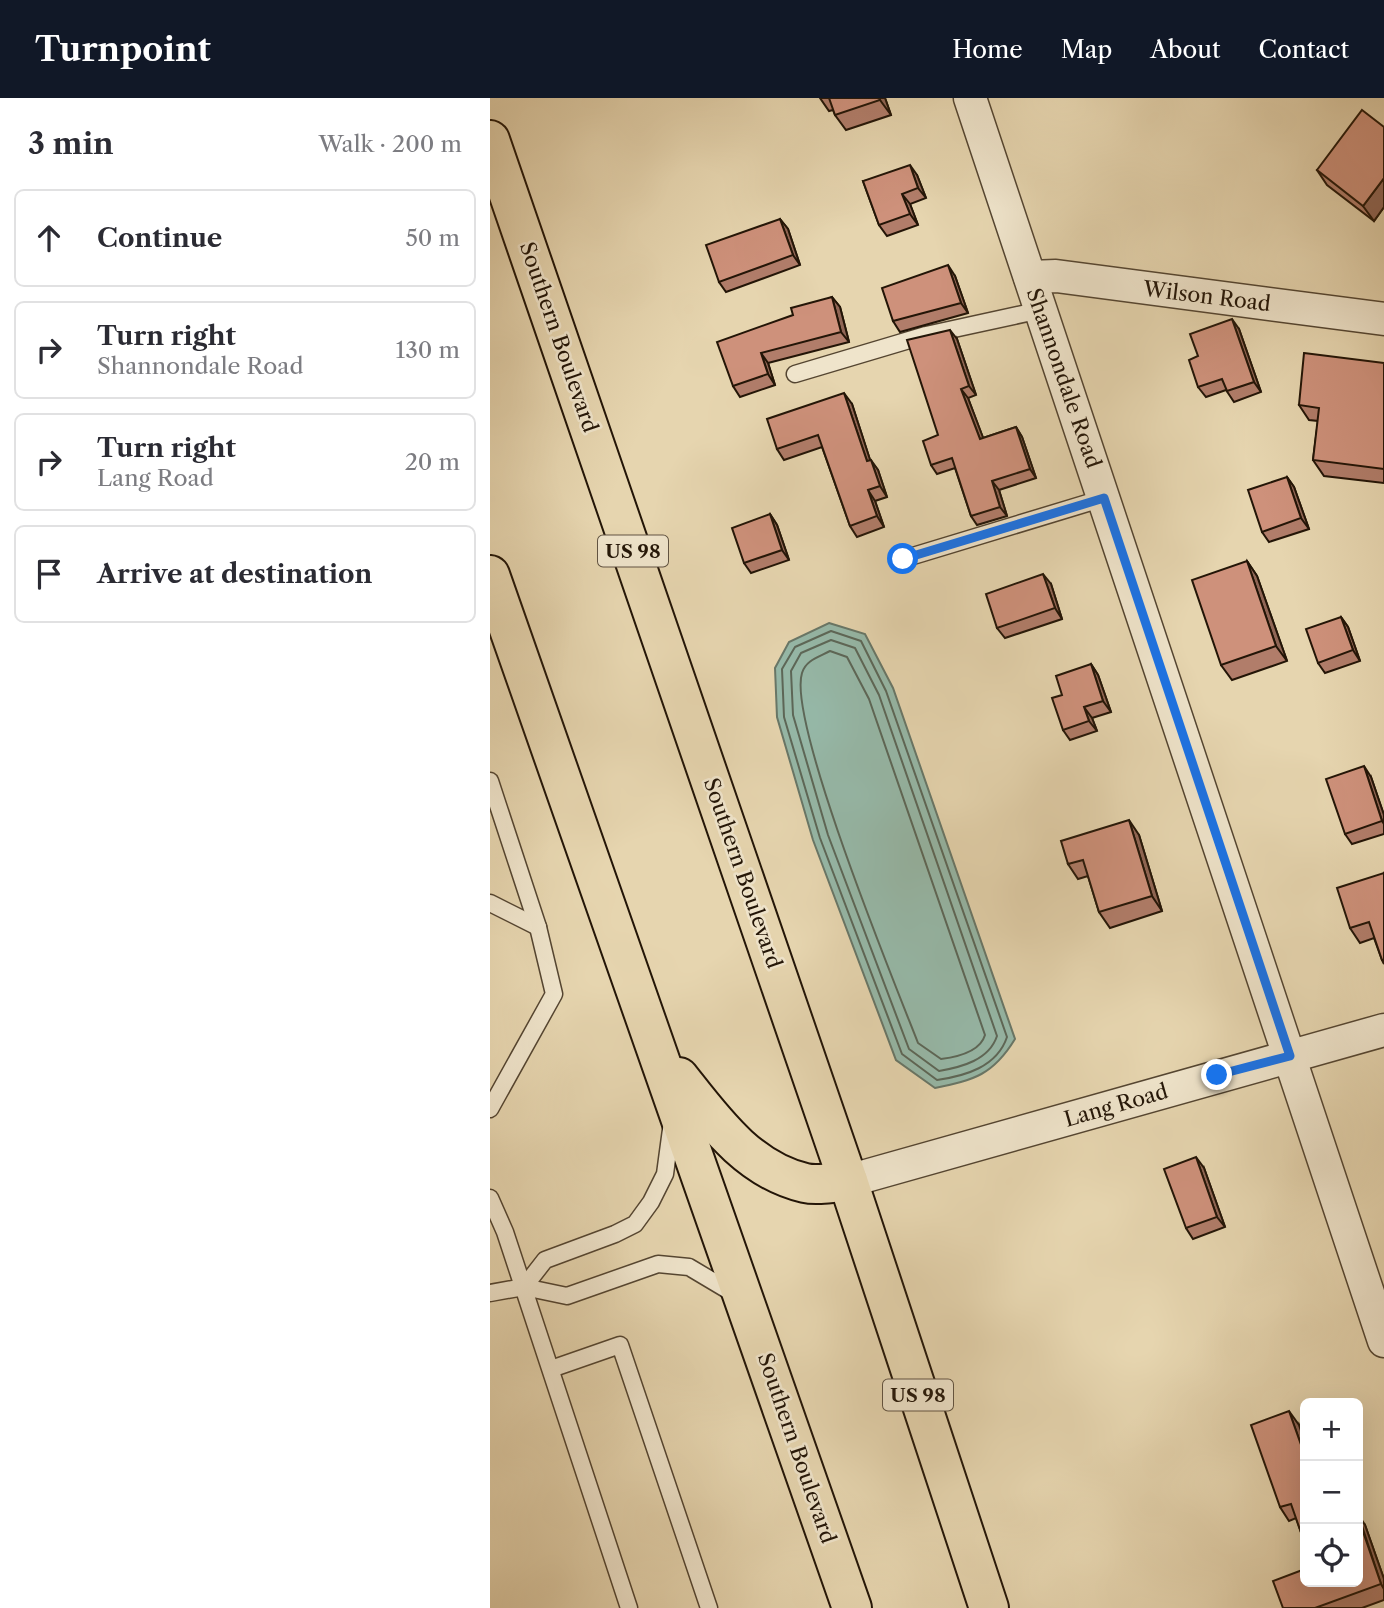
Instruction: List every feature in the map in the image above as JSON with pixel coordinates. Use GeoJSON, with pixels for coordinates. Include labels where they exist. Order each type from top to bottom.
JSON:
{"type":"FeatureCollection","features":[{"type":"Feature","properties":{"kind":"highway","name":"Southern Boulevard"},"geometry":{"type":"LineString","coordinates":[[490,140],[848,1181],[989,1608]]}},
{"type":"Feature","properties":{"kind":"highway","name":"Southern Boulevard"},"geometry":{"type":"LineString","coordinates":[[490,575],[747,1302],[852,1608]]}},
{"type":"Feature","properties":{"kind":"highway"},"geometry":{"type":"LineString","coordinates":[[660,1054],[726,1136],[768,1169],[807,1184],[848,1181]]}},
{"type":"Feature","properties":{"kind":"street","name":"Shannondale Road"},"geometry":{"type":"LineString","coordinates":[[970,98],[1384,1340]]}},
{"type":"Feature","properties":{"kind":"street","name":"Wilson Road"},"geometry":{"type":"LineString","coordinates":[[1030,277],[1056,276],[1384,319]]}},
{"type":"Feature","properties":{"kind":"street","name":"Lang Road"},"geometry":{"type":"LineString","coordinates":[[848,1181],[1384,1030]]}},
{"type":"Feature","properties":{"kind":"lane"},"geometry":{"type":"LineString","coordinates":[[795,374],[926,335],[1041,310]]}},
{"type":"Feature","properties":{"kind":"lane"},"geometry":{"type":"LineString","coordinates":[[903,559],[1104,498]]}},
{"type":"Feature","properties":{"kind":"lane"},"geometry":{"type":"LineString","coordinates":[[490,781],[538,927],[554,994],[490,1109]]}},
{"type":"Feature","properties":{"kind":"lane"},"geometry":{"type":"LineString","coordinates":[[490,903],[538,927]]}},
{"type":"Feature","properties":{"kind":"lane"},"geometry":{"type":"LineString","coordinates":[[524,1287],[545,1260],[635,1224],[665,1174],[675,1097]]}},
{"type":"Feature","properties":{"kind":"lane"},"geometry":{"type":"LineString","coordinates":[[490,1198],[524,1287],[629,1608]]}},
{"type":"Feature","properties":{"kind":"lane"},"geometry":{"type":"LineString","coordinates":[[490,1293],[524,1287],[567,1296],[658,1264],[674,1264],[689,1267],[747,1302]]}},
{"type":"Feature","properties":{"kind":"lane"},"geometry":{"type":"LineString","coordinates":[[551,1369],[620,1345],[709,1608]]}},
{"type":"Feature","properties":{"kind":"water"},"geometry":{"type":"Polygon","coordinates":[[[829,623],[865,634],[893,688],[1015,1039],[999,1061],[981,1074],[961,1082],[935,1088],[896,1060],[813,840],[777,717],[775,668],[789,642],[829,623]]]}},
{"type":"Feature","properties":{"kind":"building"},"geometry":{"type":"Polygon","coordinates":[[[829,98],[879,98],[880,100],[835,115],[829,98]]]}},
{"type":"Feature","properties":{"kind":"building"},"geometry":{"type":"Polygon","coordinates":[[[1362,110],[1384,127],[1384,178],[1363,206],[1317,170],[1362,110]]]}},
{"type":"Feature","properties":{"kind":"building"},"geometry":{"type":"Polygon","coordinates":[[[910,165],[918,188],[902,194],[910,214],[879,225],[863,181],[910,165]]]}},
{"type":"Feature","properties":{"kind":"building"},"geometry":{"type":"Polygon","coordinates":[[[780,219],[793,255],[719,282],[706,245],[780,219]]]}},
{"type":"Feature","properties":{"kind":"building"},"geometry":{"type":"Polygon","coordinates":[[[948,265],[961,303],[893,321],[882,288],[948,265]]]}},
{"type":"Feature","properties":{"kind":"building"},"geometry":{"type":"Polygon","coordinates":[[[832,297],[841,332],[761,353],[768,374],[733,386],[717,342],[793,315],[791,308],[832,297]]]}},
{"type":"Feature","properties":{"kind":"building"},"geometry":{"type":"Polygon","coordinates":[[[1232,319],[1254,382],[1227,391],[1222,379],[1198,387],[1189,360],[1198,356],[1190,334],[1232,319]]]}},
{"type":"Feature","properties":{"kind":"building"},"geometry":{"type":"Polygon","coordinates":[[[950,330],[969,386],[961,389],[980,439],[1016,427],[1030,469],[992,481],[1000,507],[971,516],[952,458],[931,465],[923,441],[938,435],[907,340],[950,330]]]}},
{"type":"Feature","properties":{"kind":"building"},"geometry":{"type":"Polygon","coordinates":[[[1304,353],[1384,363],[1384,469],[1313,460],[1319,408],[1299,405],[1304,353]]]}},
{"type":"Feature","properties":{"kind":"building"},"geometry":{"type":"Polygon","coordinates":[[[844,393],[867,461],[871,460],[880,486],[868,490],[877,516],[850,526],[818,435],[777,449],[767,419],[844,393]]]}},
{"type":"Feature","properties":{"kind":"building"},"geometry":{"type":"Polygon","coordinates":[[[1287,477],[1301,518],[1262,532],[1248,490],[1287,477]]]}},
{"type":"Feature","properties":{"kind":"building"},"geometry":{"type":"Polygon","coordinates":[[[770,514],[782,550],[744,563],[732,528],[770,514]]]}},
{"type":"Feature","properties":{"kind":"building"},"geometry":{"type":"Polygon","coordinates":[[[1247,561],[1276,646],[1221,665],[1192,580],[1247,561]]]}},
{"type":"Feature","properties":{"kind":"building"},"geometry":{"type":"Polygon","coordinates":[[[1043,574],[1055,608],[997,628],[986,594],[1043,574]]]}},
{"type":"Feature","properties":{"kind":"building"},"geometry":{"type":"Polygon","coordinates":[[[1341,617],[1353,650],[1318,663],[1306,629],[1341,617]]]}},
{"type":"Feature","properties":{"kind":"building"},"geometry":{"type":"Polygon","coordinates":[[[1091,664],[1103,701],[1084,707],[1089,721],[1063,730],[1052,698],[1062,695],[1056,676],[1091,664]]]}},
{"type":"Feature","properties":{"kind":"building"},"geometry":{"type":"Polygon","coordinates":[[[1364,766],[1382,821],[1345,834],[1326,779],[1364,766]]]}},
{"type":"Feature","properties":{"kind":"building"},"geometry":{"type":"Polygon","coordinates":[[[1129,820],[1152,896],[1099,912],[1083,860],[1068,864],[1061,841],[1129,820]]]}},
{"type":"Feature","properties":{"kind":"building"},"geometry":{"type":"Polygon","coordinates":[[[1384,873],[1382,960],[1369,922],[1350,928],[1337,888],[1384,873]]]}},
{"type":"Feature","properties":{"kind":"building"},"geometry":{"type":"Polygon","coordinates":[[[1196,1157],[1217,1217],[1186,1228],[1164,1169],[1196,1157]]]}},
{"type":"Feature","properties":{"kind":"building"},"geometry":{"type":"Polygon","coordinates":[[[1289,1411],[1300,1442],[1300,1530],[1291,1504],[1280,1507],[1251,1425],[1289,1411]]]}},
{"type":"Feature","properties":{"kind":"building"},"geometry":{"type":"Polygon","coordinates":[[[1363,1532],[1381,1584],[1315,1608],[1283,1608],[1273,1581],[1300,1571],[1300,1587],[1363,1587],[1363,1532]]]}},
{"type":"Feature","properties":{"kind":"route"},"geometry":{"type":"LineString","coordinates":[[903,559],[954,546],[1104,498],[1290,1056],[1217,1075]]}}]}
